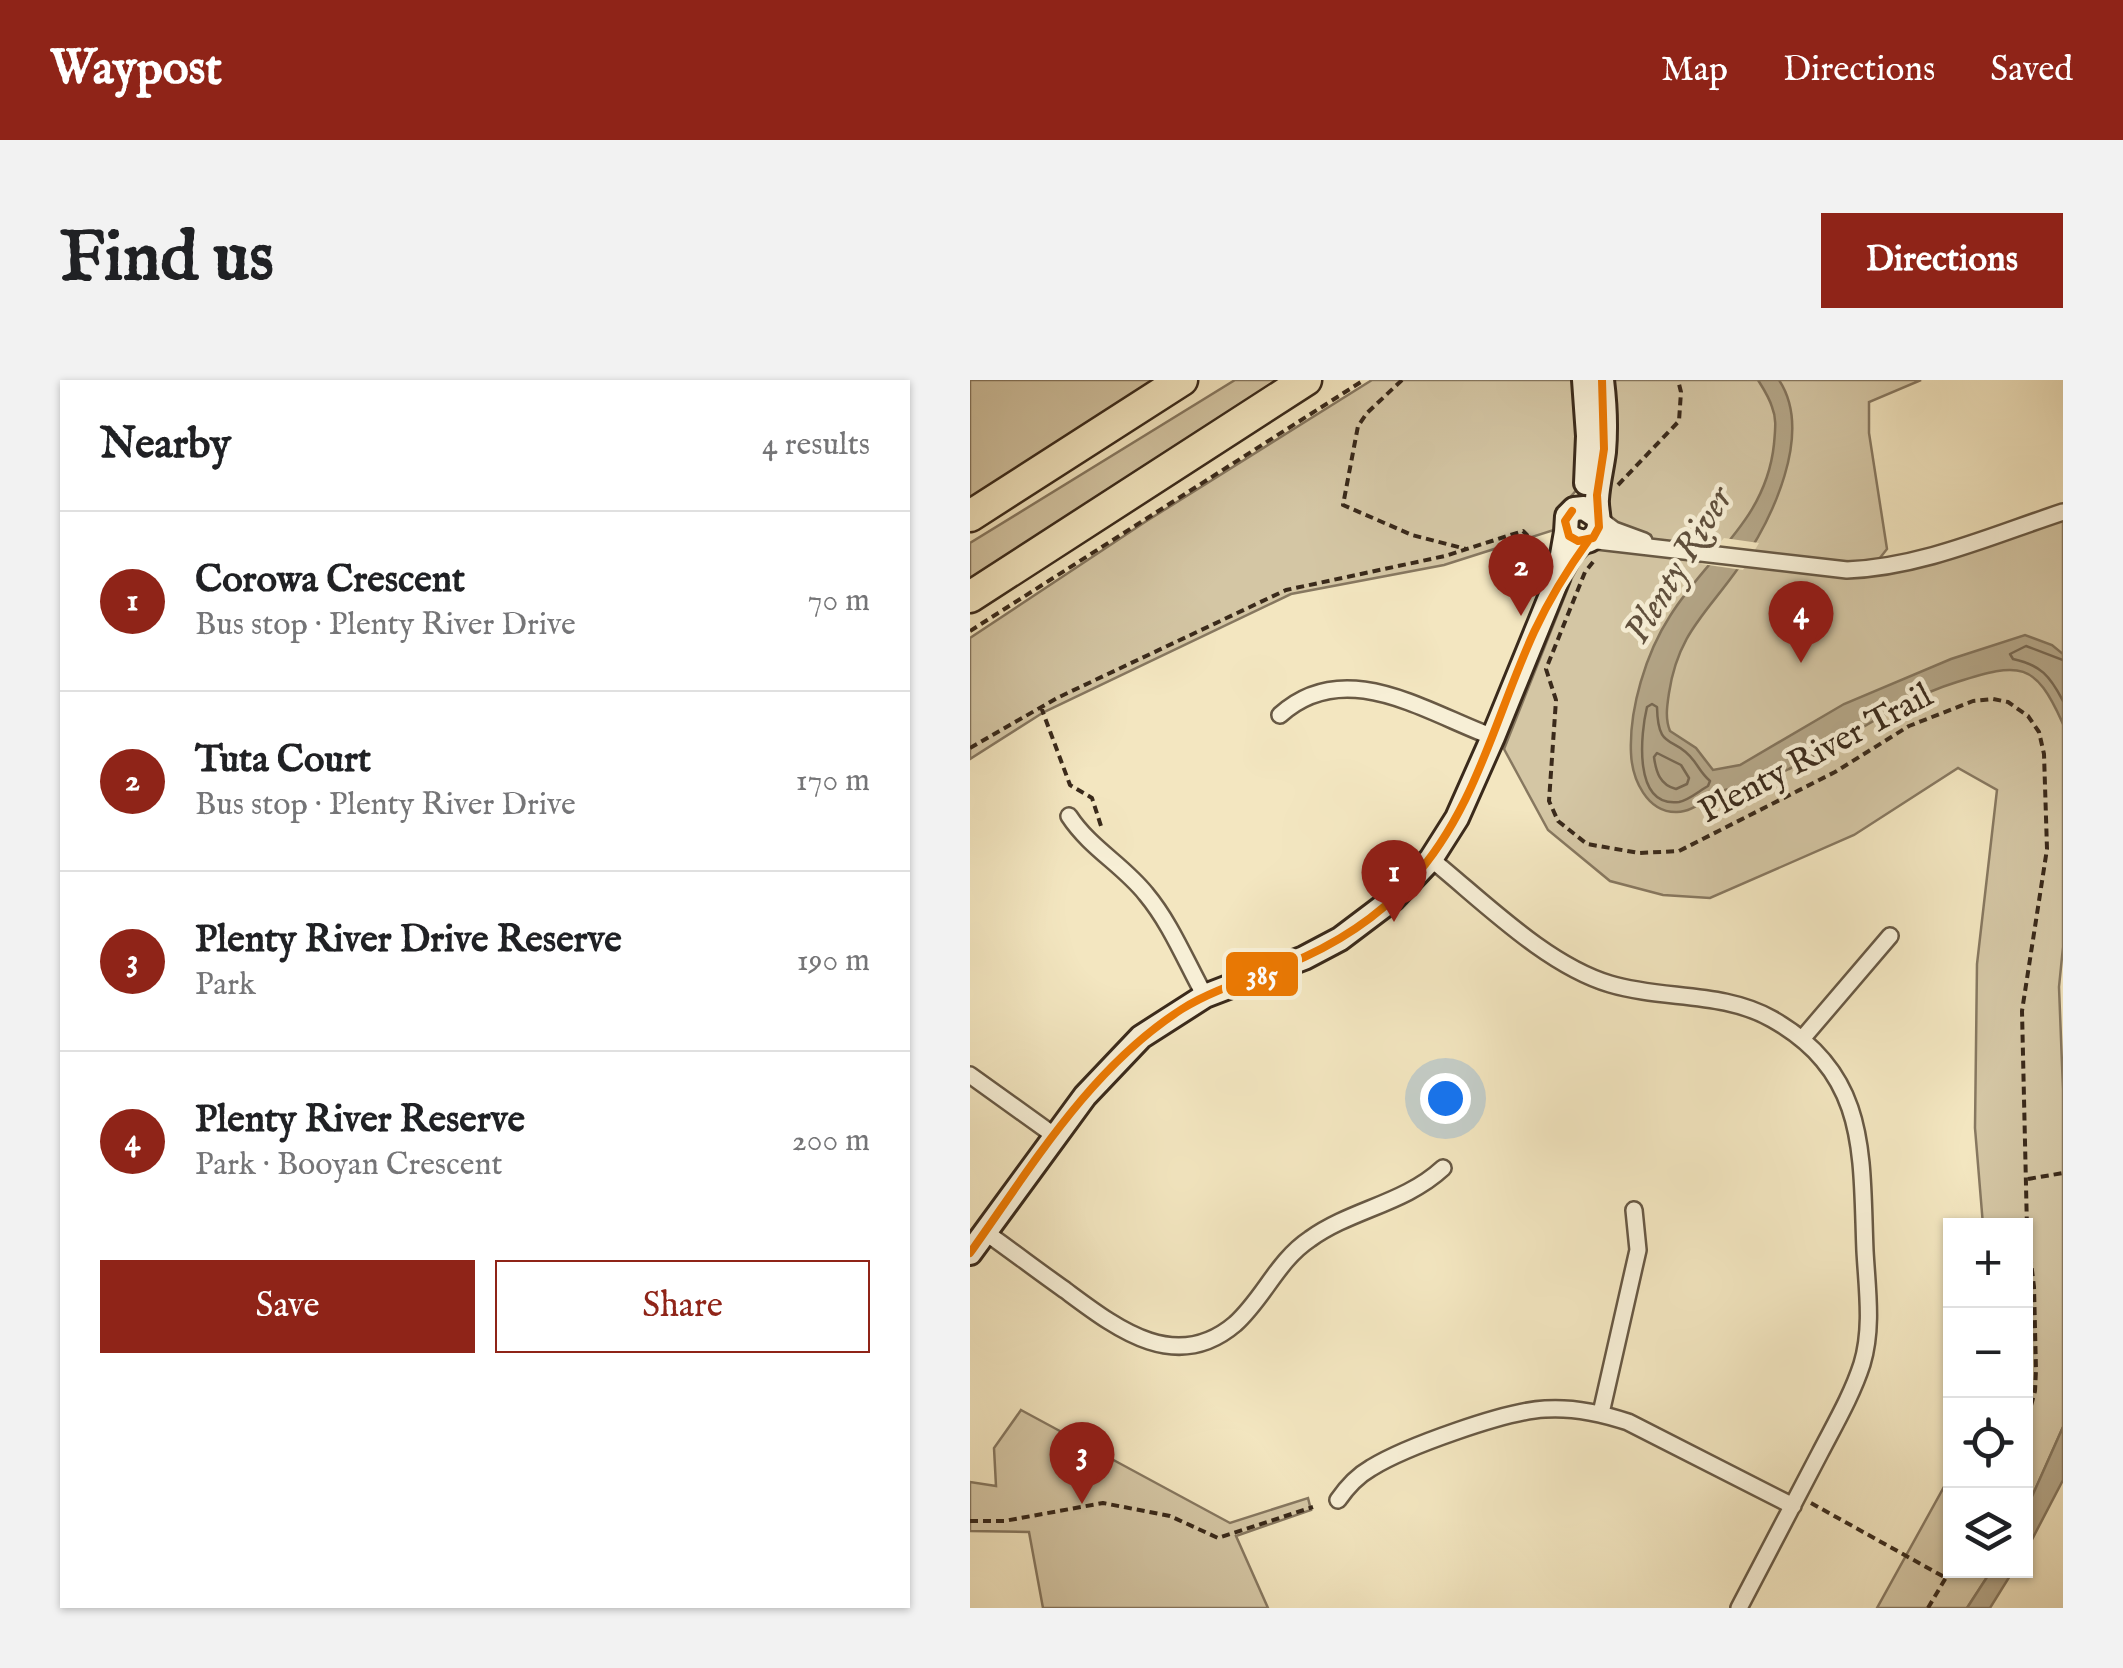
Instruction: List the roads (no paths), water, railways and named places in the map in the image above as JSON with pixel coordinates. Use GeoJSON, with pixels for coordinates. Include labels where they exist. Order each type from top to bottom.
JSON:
{"type":"FeatureCollection","features":[{"type":"Feature","properties":{"kind":"highway"},"geometry":{"type":"LineString","coordinates":[[970,516],[1182,380]]}},
{"type":"Feature","properties":{"kind":"highway"},"geometry":{"type":"LineString","coordinates":[[970,597],[1306,380]]}},
{"type":"Feature","properties":{"kind":"street"},"geometry":{"type":"LineString","coordinates":[[1584,380],[1588,529]]}},
{"type":"Feature","properties":{"kind":"street"},"geometry":{"type":"LineString","coordinates":[[970,1252],[1054,1136],[1121,1056],[1162,1022],[1205,996],[1304,958],[1340,939],[1384,906],[1430,859],[1457,818],[1550,599],[1588,529],[1604,449],[1602,380]]}},
{"type":"Feature","properties":{"kind":"street"},"geometry":{"type":"LineString","coordinates":[[1588,529],[1658,546],[1847,570],[1893,566],[2063,512]]}},
{"type":"Feature","properties":{"kind":"street"},"geometry":{"type":"LineString","coordinates":[[1588,529],[1614,530],[1658,546]]}},
{"type":"Feature","properties":{"kind":"street"},"geometry":{"type":"LineString","coordinates":[[1280,715],[1314,693],[1330,688],[1360,688],[1383,692],[1493,737]]}},
{"type":"Feature","properties":{"kind":"street"},"geometry":{"type":"LineString","coordinates":[[1070,816],[1085,838],[1133,879],[1157,908],[1205,996]]}},
{"type":"Feature","properties":{"kind":"street"},"geometry":{"type":"LineString","coordinates":[[1430,859],[1536,944],[1589,977],[1629,989],[1739,1005],[1760,1012],[1802,1039],[1838,1081],[1856,1124],[1868,1322],[1862,1361],[1856,1380],[1740,1608]]}},
{"type":"Feature","properties":{"kind":"street"},"geometry":{"type":"LineString","coordinates":[[1802,1039],[1890,936]]}},
{"type":"Feature","properties":{"kind":"street"},"geometry":{"type":"LineString","coordinates":[[970,1075],[1054,1136]]}},
{"type":"Feature","properties":{"kind":"street"},"geometry":{"type":"LineString","coordinates":[[985,1232],[1129,1335],[1162,1344],[1198,1343],[1238,1321],[1282,1262],[1310,1238],[1417,1190],[1444,1168]]}},
{"type":"Feature","properties":{"kind":"street"},"geometry":{"type":"LineString","coordinates":[[1601,1414],[1638,1250],[1634,1210]]}},
{"type":"Feature","properties":{"kind":"street"},"geometry":{"type":"LineString","coordinates":[[1338,1500],[1348,1486],[1374,1466],[1495,1419],[1548,1408],[1601,1414],[1648,1430],[1792,1506]]}},
{"type":"Feature","properties":{"kind":"water"},"geometry":{"type":"Polygon","coordinates":[[[1758,380],[1779,380],[1789,401],[1792,425],[1784,476],[1752,548],[1695,625],[1679,654],[1668,703],[1670,731],[1696,748],[1713,770],[1740,765],[1844,704],[1951,659],[2025,635],[2052,645],[2063,654],[2063,724],[2034,678],[2023,672],[1996,671],[1934,690],[1789,769],[1719,792],[1690,809],[1666,811],[1650,801],[1634,773],[1631,753],[1641,682],[1670,616],[1760,495],[1769,471],[1775,416],[1758,380]]]}},
{"type":"Feature","properties":{"kind":"water"},"geometry":{"type":"Polygon","coordinates":[[[2063,1427],[2063,1480],[2033,1538],[2033,1494],[2063,1427]]]}},
{"type":"Feature","properties":{"kind":"water"},"geometry":{"type":"Polygon","coordinates":[[[1986,1578],[2009,1578],[1990,1608],[1967,1608],[1986,1578]]]}},
{"type":"Feature","properties":{"kind":"place","name":"Tuta Court"},"geometry":{"type":"Point","coordinates":[1521,616]}},
{"type":"Feature","properties":{"kind":"place","name":"Plenty River Reserve"},"geometry":{"type":"Point","coordinates":[1801,663]}},
{"type":"Feature","properties":{"kind":"place","name":"Corowa Crescent"},"geometry":{"type":"Point","coordinates":[1394,922]}},
{"type":"Feature","properties":{"kind":"place","name":"Plenty River Drive Reserve"},"geometry":{"type":"Point","coordinates":[1082,1504]}},
{"type":"Feature","properties":{"kind":"water label","name":"Plenty River"},"geometry":{"type":"Point","coordinates":[1677,564]}}]}
